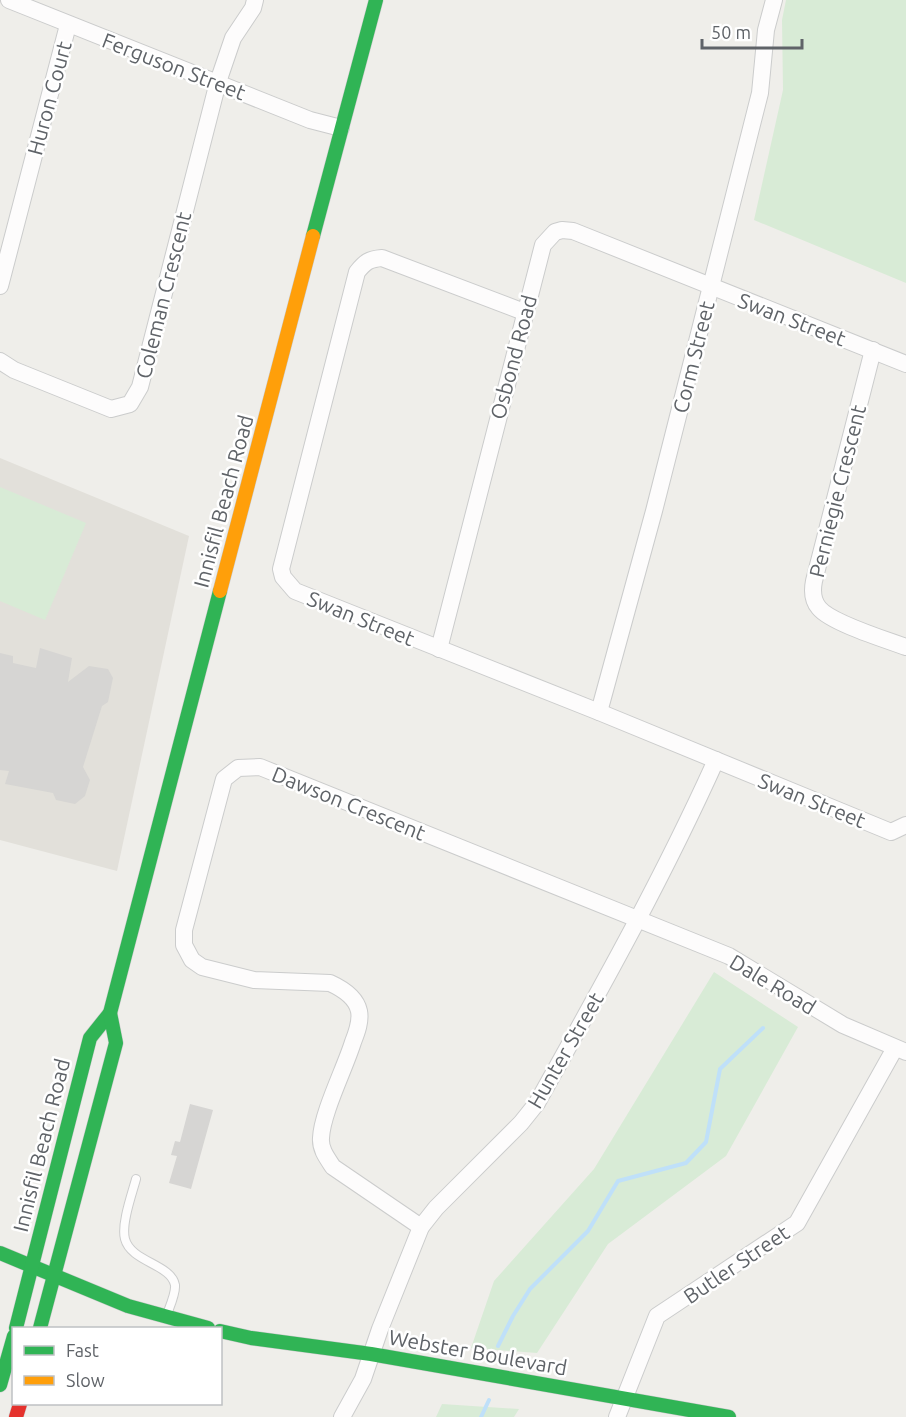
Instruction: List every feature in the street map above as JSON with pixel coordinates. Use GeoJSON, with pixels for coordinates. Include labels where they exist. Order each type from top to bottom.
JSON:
{"type":"FeatureCollection","features":[{"type":"Feature","properties":{"kind":"main road","name":"Innisfil Beach Road"},"geometry":{"type":"LineString","coordinates":[[17,1327],[90,1038],[110,1013],[376,0]]}},
{"type":"Feature","properties":{"kind":"main road","name":"Innisfil Beach Road"},"geometry":{"type":"LineString","coordinates":[[41,1327],[116,1043],[110,1013]]}},
{"type":"Feature","properties":{"kind":"main road"},"geometry":{"type":"LineString","coordinates":[[0,1253],[124,1306],[200,1327]]}},
{"type":"Feature","properties":{"kind":"main road","name":"Webster Boulevard"},"geometry":{"type":"LineString","coordinates":[[222,1331],[251,1338],[371,1354],[729,1417]]}},
{"type":"Feature","properties":{"kind":"main road"},"geometry":{"type":"LineString","coordinates":[[0,1385],[12,1343]]}},
{"type":"Feature","properties":{"kind":"street","name":"Ferguson Street"},"geometry":{"type":"LineString","coordinates":[[9,0],[310,120],[341,128]]}},
{"type":"Feature","properties":{"kind":"street","name":"Coleman Crescent"},"geometry":{"type":"LineString","coordinates":[[0,361],[14,370],[111,409],[130,404],[140,387],[218,82],[233,38],[253,8],[255,0]]}},
{"type":"Feature","properties":{"kind":"street","name":"Corm Street"},"geometry":{"type":"LineString","coordinates":[[599,712],[654,511],[760,93],[766,30],[774,0]]}},
{"type":"Feature","properties":{"kind":"street","name":"Huron Court"},"geometry":{"type":"LineString","coordinates":[[0,286],[68,25]]}},
{"type":"Feature","properties":{"kind":"street","name":"Osbond Road"},"geometry":{"type":"LineString","coordinates":[[438,649],[543,245],[552,234],[562,230],[573,231],[711,287]]}},
{"type":"Feature","properties":{"kind":"street","name":"Swan Street"},"geometry":{"type":"LineString","coordinates":[[525,312],[381,258],[369,259],[357,272],[281,569],[283,577],[295,591],[891,832],[906,825]]}},
{"type":"Feature","properties":{"kind":"street","name":"Swan Street"},"geometry":{"type":"LineString","coordinates":[[711,287],[906,364]]}},
{"type":"Feature","properties":{"kind":"street","name":"Perniegie Crescent"},"geometry":{"type":"LineString","coordinates":[[873,351],[813,592],[818,606],[828,616],[906,647]]}},
{"type":"Feature","properties":{"kind":"street","name":"Hunter Street"},"geometry":{"type":"LineString","coordinates":[[342,1417],[363,1379],[421,1227],[436,1208],[521,1123],[537,1103],[639,919],[683,834],[716,760]]}},
{"type":"Feature","properties":{"kind":"street","name":"Dawson Crescent"},"geometry":{"type":"LineString","coordinates":[[421,1227],[333,1167],[324,1154],[320,1140],[323,1123],[359,1021],[359,1008],[351,997],[341,988],[330,983],[254,980],[202,967],[192,960],[183,945],[184,930],[224,779],[238,768],[260,767],[639,919]]}},
{"type":"Feature","properties":{"kind":"street","name":"Dale Road"},"geometry":{"type":"LineString","coordinates":[[639,919],[729,956],[843,1025],[901,1050]]}},
{"type":"Feature","properties":{"kind":"street","name":"Butler Street"},"geometry":{"type":"LineString","coordinates":[[617,1417],[657,1316],[797,1223],[901,1050]]}},
{"type":"Feature","properties":{"kind":"lane"},"geometry":{"type":"LineString","coordinates":[[136,1179],[124,1229],[125,1239],[134,1253],[168,1275],[175,1284],[166,1318]]}},
{"type":"Feature","properties":{"kind":"shaded area"},"geometry":{"type":"Polygon","coordinates":[[[0,458],[189,536],[117,871],[0,840],[0,458]]]}},
{"type":"Feature","properties":{"kind":"green space"},"geometry":{"type":"Polygon","coordinates":[[[786,0],[906,0],[906,283],[754,220],[783,90],[782,20],[786,0]]]}},
{"type":"Feature","properties":{"kind":"green space"},"geometry":{"type":"Polygon","coordinates":[[[0,487],[86,523],[45,620],[0,601],[0,487]]]}},
{"type":"Feature","properties":{"kind":"green space"},"geometry":{"type":"Polygon","coordinates":[[[714,972],[798,1027],[726,1156],[608,1244],[537,1353],[471,1348],[494,1281],[594,1169],[714,972]]]}},
{"type":"Feature","properties":{"kind":"green space"},"geometry":{"type":"Polygon","coordinates":[[[442,1404],[519,1409],[514,1417],[436,1417],[442,1404]]]}},
{"type":"Feature","properties":{"kind":"building"},"geometry":{"type":"Polygon","coordinates":[[[40,648],[72,658],[68,682],[89,666],[108,669],[113,678],[108,702],[102,706],[83,767],[90,780],[85,796],[75,804],[56,800],[53,793],[5,784],[9,771],[0,770],[0,653],[13,656],[13,663],[36,668],[40,648]]]}},
{"type":"Feature","properties":{"kind":"building"},"geometry":{"type":"Polygon","coordinates":[[[190,1104],[213,1110],[191,1189],[169,1183],[177,1156],[171,1155],[175,1141],[180,1142],[190,1104]]]}},
{"type":"Feature","properties":{"kind":"waterway"},"geometry":{"type":"LineString","coordinates":[[498,1346],[530,1289],[588,1231],[618,1181],[686,1163],[706,1142],[720,1069],[763,1028]]}},
{"type":"Feature","properties":{"kind":"waterway"},"geometry":{"type":"LineString","coordinates":[[481,1417],[489,1400]]}},
{"type":"Feature","properties":{"kind":"traffic: fast"},"geometry":{"type":"LineString","coordinates":[[313,236],[376,0]]}},
{"type":"Feature","properties":{"kind":"traffic: fast"},"geometry":{"type":"LineString","coordinates":[[16,1327],[90,1038],[110,1013],[220,591]]}},
{"type":"Feature","properties":{"kind":"traffic: fast"},"geometry":{"type":"LineString","coordinates":[[40,1327],[116,1043],[110,1013]]}},
{"type":"Feature","properties":{"kind":"traffic: fast"},"geometry":{"type":"LineString","coordinates":[[0,1253],[128,1306],[204,1327]]}},
{"type":"Feature","properties":{"kind":"traffic: fast"},"geometry":{"type":"LineString","coordinates":[[222,1331],[251,1338],[371,1354],[729,1417]]}},
{"type":"Feature","properties":{"kind":"traffic: fast"},"geometry":{"type":"LineString","coordinates":[[0,1385],[12,1343]]}},
{"type":"Feature","properties":{"kind":"traffic: slow"},"geometry":{"type":"LineString","coordinates":[[220,591],[313,236]]}},
{"type":"Feature","properties":{"kind":"traffic: jam"},"geometry":{"type":"LineString","coordinates":[[16,1417],[20,1405]]}}]}
